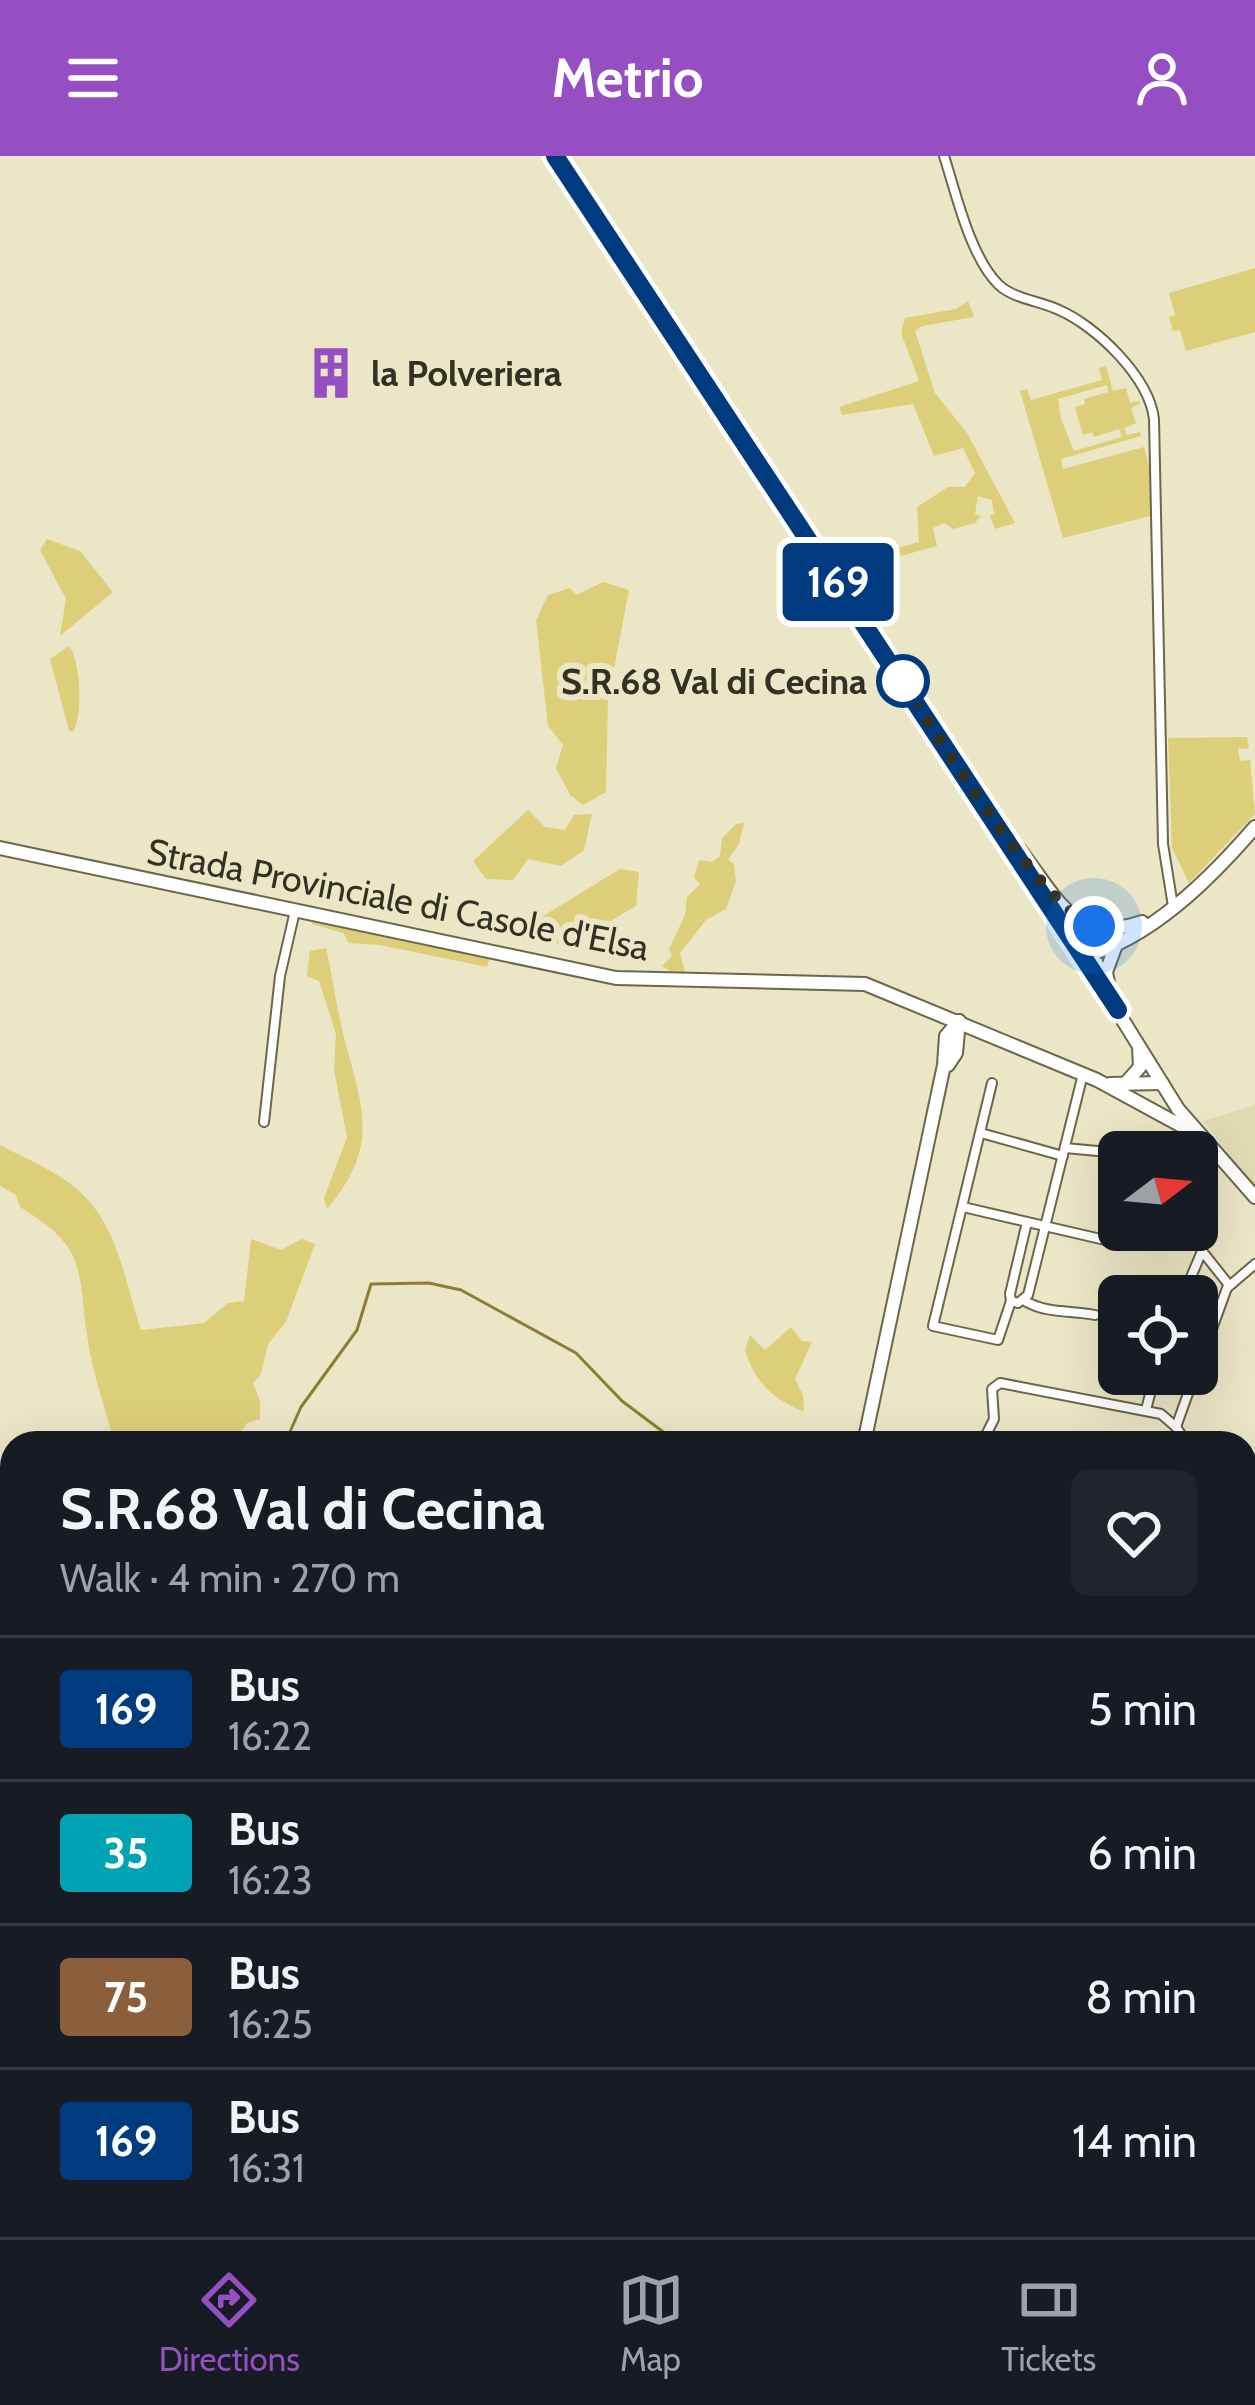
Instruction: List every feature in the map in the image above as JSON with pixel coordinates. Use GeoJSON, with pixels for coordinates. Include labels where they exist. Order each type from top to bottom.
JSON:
{"type":"FeatureCollection","features":[{"type":"Feature","properties":{"kind":"main road"},"geometry":{"type":"LineString","coordinates":[[555,156],[1198,1131]]}},
{"type":"Feature","properties":{"kind":"main road"},"geometry":{"type":"LineString","coordinates":[[994,821],[1064,910],[1084,923],[1111,929]]}},
{"type":"Feature","properties":{"kind":"main road"},"geometry":{"type":"LineString","coordinates":[[1083,956],[1116,945],[1198,890],[1255,827]]}},
{"type":"Feature","properties":{"kind":"main road","name":"Strada Provinciale di Casole d'Elsa"},"geometry":{"type":"LineString","coordinates":[[0,848],[616,978],[847,981],[876,987],[1097,1080]]}},
{"type":"Feature","properties":{"kind":"main road"},"geometry":{"type":"LineString","coordinates":[[1083,956],[1095,937],[1167,911]]}},
{"type":"Feature","properties":{"kind":"main road"},"geometry":{"type":"LineString","coordinates":[[1116,945],[1108,957],[1106,977],[1118,1010]]}},
{"type":"Feature","properties":{"kind":"main road"},"geometry":{"type":"LineString","coordinates":[[926,1008],[950,1048]]}},
{"type":"Feature","properties":{"kind":"main road"},"geometry":{"type":"LineString","coordinates":[[867,1431],[950,1048],[947,1033],[959,1021]]}},
{"type":"Feature","properties":{"kind":"main road"},"geometry":{"type":"LineString","coordinates":[[950,1048],[993,1036]]}},
{"type":"Feature","properties":{"kind":"main road"},"geometry":{"type":"LineString","coordinates":[[1124,1085],[1141,1067],[1137,1040]]}},
{"type":"Feature","properties":{"kind":"main road"},"geometry":{"type":"LineString","coordinates":[[1097,1080],[1124,1085],[1162,1083]]}},
{"type":"Feature","properties":{"kind":"main road"},"geometry":{"type":"LineString","coordinates":[[1097,1080],[1192,1131]]}},
{"type":"Feature","properties":{"kind":"main road"},"geometry":{"type":"LineString","coordinates":[[1139,1101],[1155,1095],[1162,1083]]}},
{"type":"Feature","properties":{"kind":"main road"},"geometry":{"type":"LineString","coordinates":[[1218,1155],[1255,1197]]}},
{"type":"Feature","properties":{"kind":"street"},"geometry":{"type":"LineString","coordinates":[[944,156],[962,212],[998,284],[1078,320],[1136,375],[1150,397],[1167,911]]}},
{"type":"Feature","properties":{"kind":"street"},"geometry":{"type":"LineString","coordinates":[[264,1122],[280,976],[295,911]]}},
{"type":"Feature","properties":{"kind":"street"},"geometry":{"type":"LineString","coordinates":[[1025,1301],[1083,1074]]}},
{"type":"Feature","properties":{"kind":"street"},"geometry":{"type":"LineString","coordinates":[[992,1083],[933,1326],[998,1340],[1027,1222]]}},
{"type":"Feature","properties":{"kind":"street"},"geometry":{"type":"LineString","coordinates":[[981,1133],[1064,1152],[1098,1153]]}},
{"type":"Feature","properties":{"kind":"street"},"geometry":{"type":"LineString","coordinates":[[963,1207],[1098,1239]]}},
{"type":"Feature","properties":{"kind":"street"},"geometry":{"type":"LineString","coordinates":[[1192,1275],[1202,1251],[1229,1286]]}},
{"type":"Feature","properties":{"kind":"street"},"geometry":{"type":"LineString","coordinates":[[1218,1315],[1229,1286],[1255,1264]]}},
{"type":"Feature","properties":{"kind":"street"},"geometry":{"type":"LineString","coordinates":[[1011,1301],[1095,1315]]}},
{"type":"Feature","properties":{"kind":"street"},"geometry":{"type":"LineString","coordinates":[[988,1431],[994,1420],[992,1389],[1000,1383],[1146,1410],[1167,1416],[1179,1431]]}},
{"type":"Feature","properties":{"kind":"street"},"geometry":{"type":"LineString","coordinates":[[1146,1410],[1150,1395]]}},
{"type":"Feature","properties":{"kind":"street"},"geometry":{"type":"LineString","coordinates":[[1176,1426],[1187,1395]]}},
{"type":"Feature","properties":{"kind":"shaded area"},"geometry":{"type":"Polygon","coordinates":[[[1255,268],[1255,332],[1186,351],[1180,330],[1173,331],[1169,317],[1175,315],[1169,293],[1255,268]]]}},
{"type":"Feature","properties":{"kind":"shaded area"},"geometry":{"type":"Polygon","coordinates":[[[968,301],[974,317],[915,331],[935,393],[967,433],[1015,523],[995,529],[990,516],[994,514],[992,500],[978,496],[975,514],[981,516],[975,523],[953,529],[944,523],[933,528],[937,546],[842,572],[838,565],[919,542],[917,507],[948,487],[965,487],[975,473],[963,448],[934,456],[913,404],[842,415],[839,407],[919,381],[901,333],[905,318],[956,309],[968,301]]]}},
{"type":"Feature","properties":{"kind":"shaded area"},"geometry":{"type":"Polygon","coordinates":[[[1106,366],[1113,391],[1126,388],[1130,403],[1139,401],[1131,408],[1136,423],[1124,428],[1127,435],[1140,432],[1141,436],[1061,459],[1063,469],[1144,447],[1150,470],[1150,516],[1063,538],[1020,391],[1027,389],[1031,400],[1102,380],[1099,368],[1106,366]],[[1107,385],[1058,399],[1074,451],[1122,437],[1119,429],[1094,437],[1092,432],[1083,435],[1075,407],[1108,392],[1107,385]]]}},
{"type":"Feature","properties":{"kind":"shaded area"},"geometry":{"type":"Polygon","coordinates":[[[47,539],[80,551],[113,592],[60,636],[66,599],[40,550],[47,539]]]}},
{"type":"Feature","properties":{"kind":"shaded area"},"geometry":{"type":"Polygon","coordinates":[[[603,582],[629,590],[608,700],[606,792],[583,805],[570,795],[556,768],[563,745],[548,726],[536,620],[548,595],[570,588],[576,595],[603,582]]]}},
{"type":"Feature","properties":{"kind":"shaded area"},"geometry":{"type":"Polygon","coordinates":[[[69,646],[79,688],[73,732],[50,659],[69,646]]]}},
{"type":"Feature","properties":{"kind":"shaded area"},"geometry":{"type":"Polygon","coordinates":[[[1247,737],[1249,748],[1238,749],[1240,761],[1250,760],[1255,814],[1189,883],[1172,848],[1168,738],[1247,737]]]}},
{"type":"Feature","properties":{"kind":"shaded area"},"geometry":{"type":"Polygon","coordinates":[[[528,810],[545,827],[565,830],[574,815],[592,814],[584,850],[561,866],[528,859],[513,880],[486,879],[473,861],[528,810]]]}},
{"type":"Feature","properties":{"kind":"shaded area"},"geometry":{"type":"Polygon","coordinates":[[[744,823],[739,844],[728,860],[734,864],[736,881],[726,909],[706,920],[680,953],[685,972],[673,973],[662,966],[672,956],[669,949],[685,915],[687,897],[700,884],[694,878],[699,860],[712,862],[720,856],[722,838],[736,824],[744,823]]]}},
{"type":"Feature","properties":{"kind":"shaded area"},"geometry":{"type":"Polygon","coordinates":[[[620,869],[639,872],[636,906],[570,945],[519,941],[525,927],[620,869]]]}},
{"type":"Feature","properties":{"kind":"shaded area"},"geometry":{"type":"Polygon","coordinates":[[[313,918],[490,957],[487,967],[349,943],[343,933],[312,924],[313,918]]]}},
{"type":"Feature","properties":{"kind":"shaded area"},"geometry":{"type":"Polygon","coordinates":[[[326,948],[363,1128],[354,1167],[327,1209],[324,1198],[347,1137],[334,1070],[336,1034],[319,981],[307,976],[310,951],[326,948]]]}},
{"type":"Feature","properties":{"kind":"shaded area"},"geometry":{"type":"Polygon","coordinates":[[[1255,1105],[1255,1188],[1218,1140],[1218,1131],[1211,1131],[1203,1121],[1255,1105]]]}},
{"type":"Feature","properties":{"kind":"shaded area"},"geometry":{"type":"Polygon","coordinates":[[[0,1145],[47,1169],[88,1200],[115,1245],[141,1330],[204,1323],[228,1303],[244,1301],[251,1239],[281,1250],[302,1239],[315,1244],[286,1322],[268,1344],[261,1374],[253,1383],[260,1419],[247,1423],[242,1431],[111,1431],[90,1354],[76,1263],[58,1236],[20,1207],[16,1195],[0,1186],[0,1145]]]}},
{"type":"Feature","properties":{"kind":"shaded area"},"geometry":{"type":"Polygon","coordinates":[[[791,1327],[802,1341],[812,1342],[795,1379],[804,1412],[767,1388],[745,1350],[750,1335],[765,1350],[791,1327]]]}},
{"type":"Feature","properties":{"kind":"waterway"},"geometry":{"type":"LineString","coordinates":[[290,1431],[301,1407],[357,1330],[371,1284],[429,1283],[461,1290],[576,1353],[622,1401],[662,1431]]}},
{"type":"Feature","properties":{"kind":"bus line","name":"169"},"geometry":{"type":"LineString","coordinates":[[555,156],[1118,1010]]}},
{"type":"Feature","properties":{"kind":"place","name":"la Polveriera"},"geometry":{"type":"Point","coordinates":[331,373]}},
{"type":"Feature","properties":{"kind":"place","name":"S.R.68 Val di Cecina"},"geometry":{"type":"Point","coordinates":[903,681]}},
{"type":"Feature","properties":{"kind":"route"},"geometry":{"type":"LineString","coordinates":[[903,681],[898,674],[994,821],[1055,900],[1076,919],[1094,926]]}}]}
